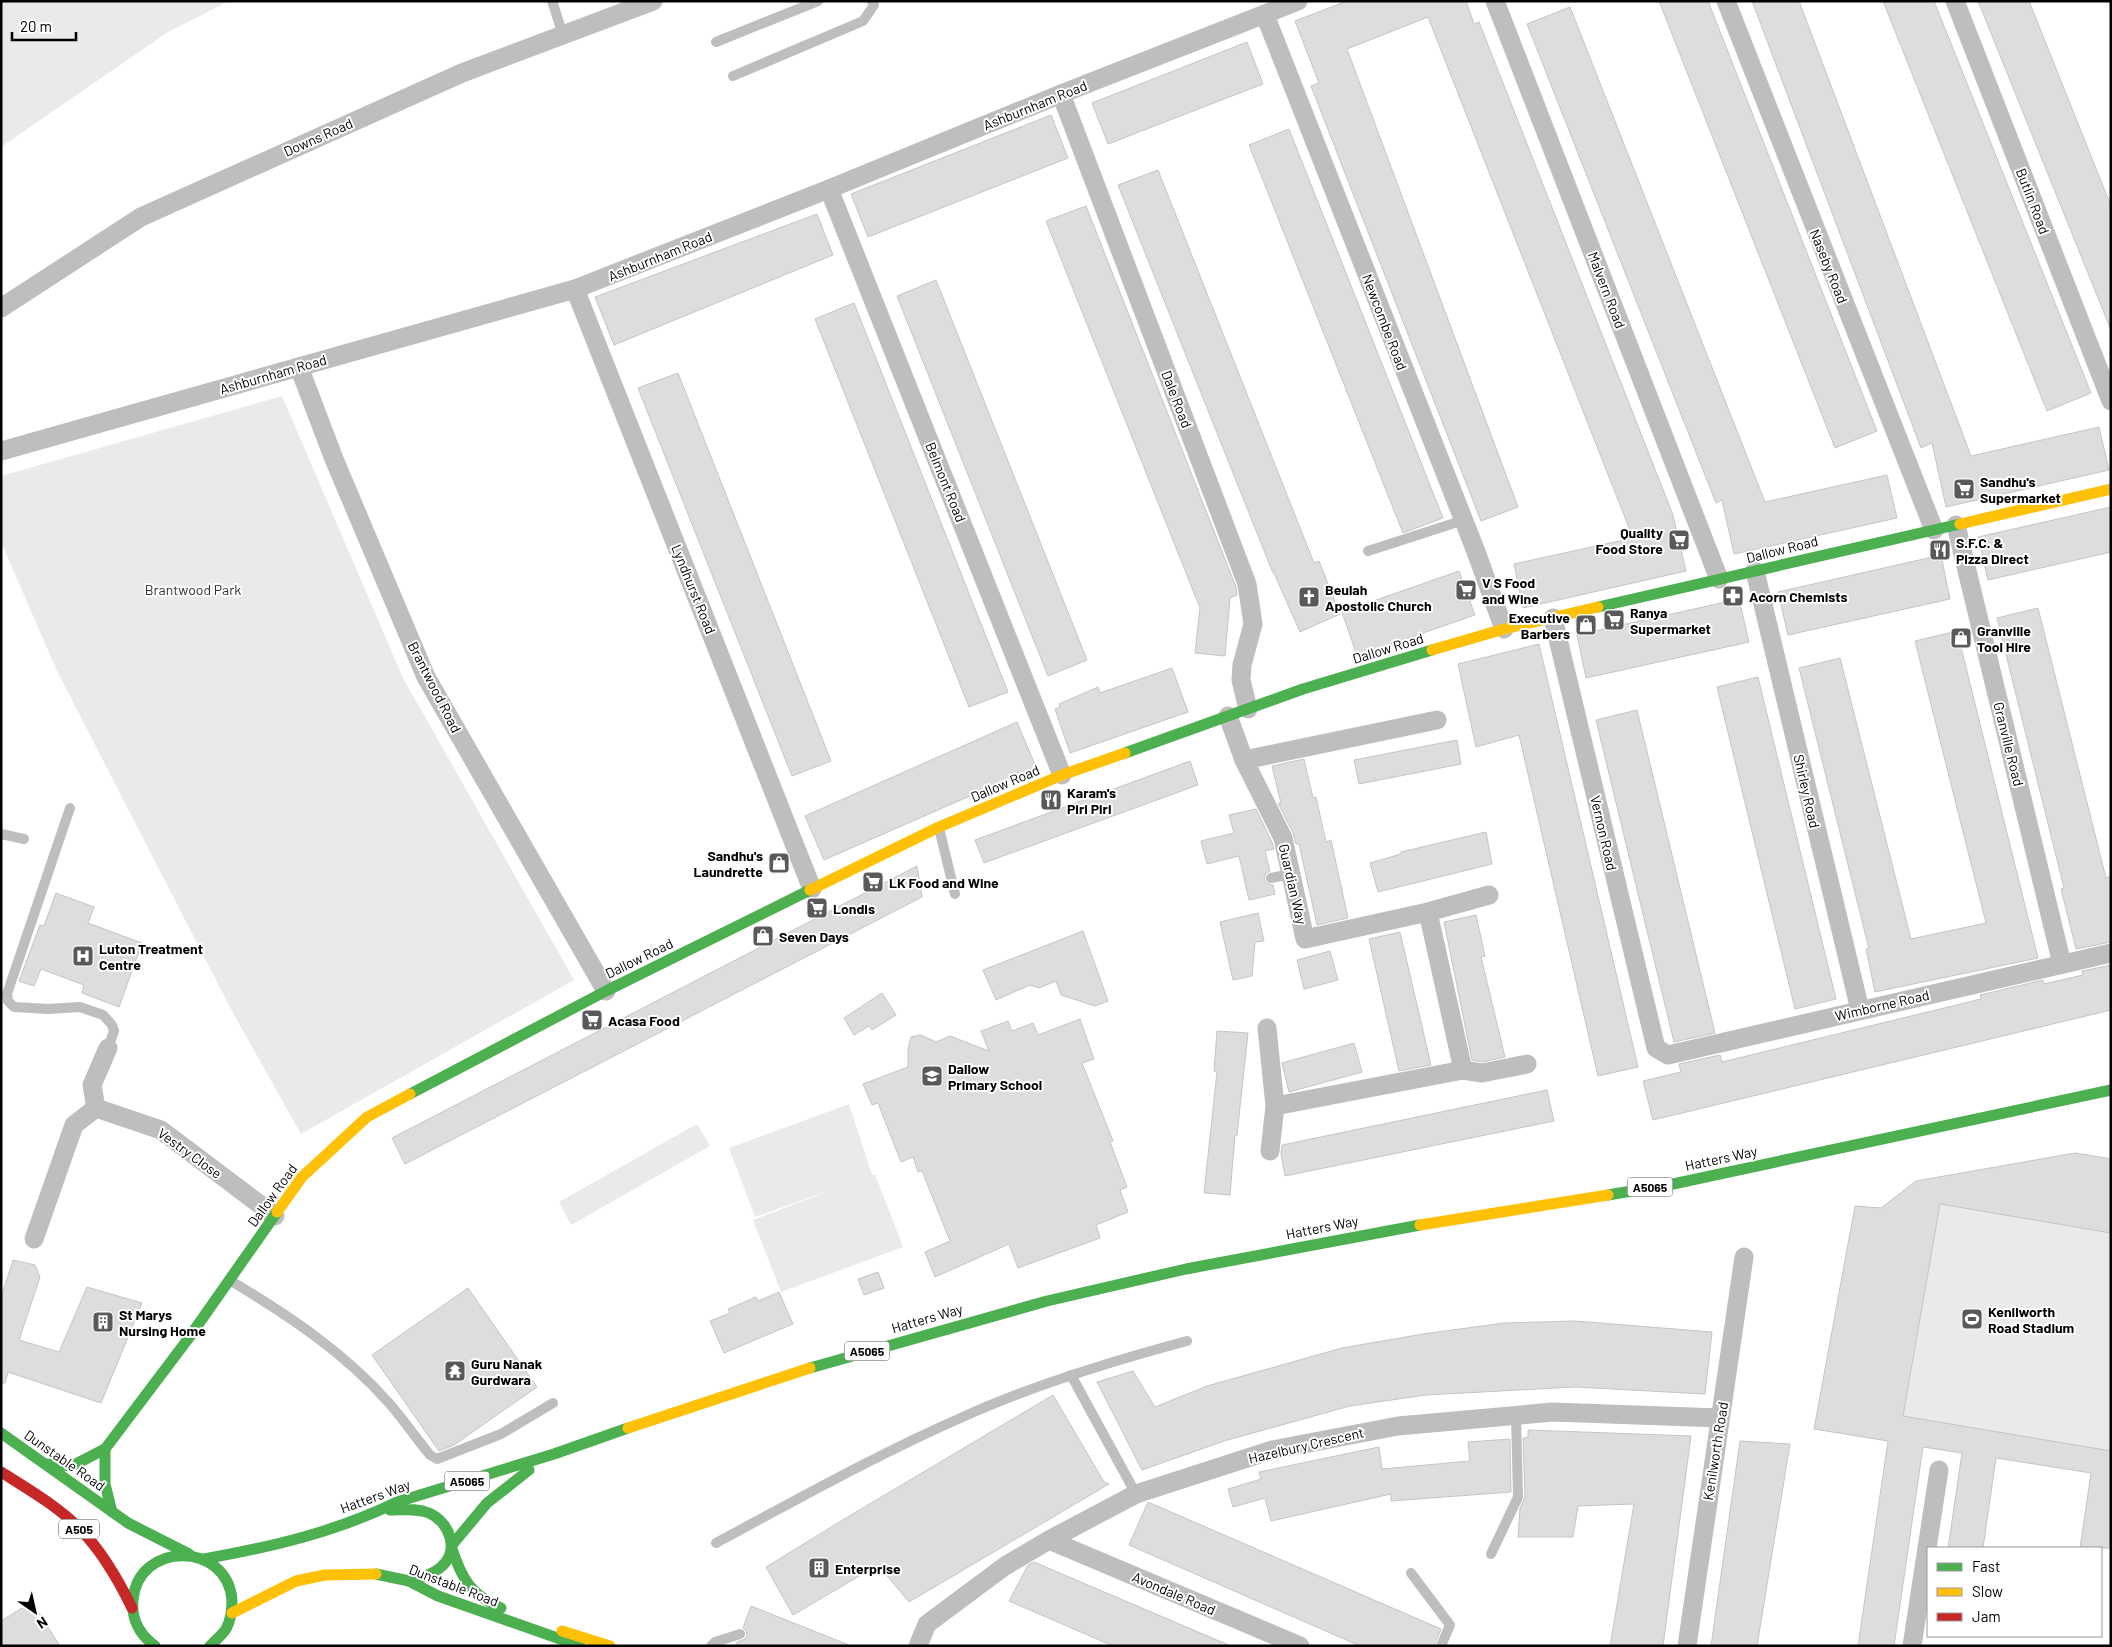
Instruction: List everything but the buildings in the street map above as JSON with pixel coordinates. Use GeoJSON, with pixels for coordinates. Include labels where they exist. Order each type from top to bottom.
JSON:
{"type":"FeatureCollection","features":[{"type":"Feature","properties":{"kind":"main road","name":"Dallow Road"},"geometry":{"type":"LineString","coordinates":[[47,1464],[72,1466],[105,1449],[230,1280],[302,1177],[367,1117],[606,990],[939,827],[1062,775],[1303,689],[1504,629],[2111,489]]}},
{"type":"Feature","properties":{"kind":"main road","name":"Hatters Way"},"geometry":{"type":"LineString","coordinates":[[204,1559],[250,1551],[304,1537],[381,1510],[397,1502],[554,1454],[666,1415],[839,1359],[937,1330],[1055,1299],[1186,1269],[1360,1235],[1672,1184],[2111,1090]]}},
{"type":"Feature","properties":{"kind":"main road","name":"Dunstable Road"},"geometry":{"type":"LineString","coordinates":[[1,1433],[112,1512],[144,1532],[189,1554],[204,1559]]}},
{"type":"Feature","properties":{"kind":"main road"},"geometry":{"type":"LineString","coordinates":[[105,1449],[105,1484],[112,1512]]}},
{"type":"Feature","properties":{"kind":"main road","name":"Hatters Way"},"geometry":{"type":"LineString","coordinates":[[409,1581],[421,1579],[435,1572],[447,1561],[452,1547],[467,1524],[489,1500],[511,1481],[554,1454]]}},
{"type":"Feature","properties":{"kind":"main road","name":"A505"},"geometry":{"type":"LineString","coordinates":[[1,1472],[70,1518],[95,1546],[117,1579],[132,1608]]}},
{"type":"Feature","properties":{"kind":"main road","name":"Dunstable Road"},"geometry":{"type":"LineString","coordinates":[[381,1510],[416,1510],[436,1516],[449,1532],[461,1576],[486,1603],[610,1646]]}},
{"type":"Feature","properties":{"kind":"main road"},"geometry":{"type":"LineString","coordinates":[[142,1646],[132,1608],[136,1586],[148,1568],[160,1559],[174,1554],[189,1554]]}},
{"type":"Feature","properties":{"kind":"main road"},"geometry":{"type":"LineString","coordinates":[[204,1559],[216,1566],[224,1575],[230,1587],[233,1600],[232,1613],[227,1628],[214,1644]]}},
{"type":"Feature","properties":{"kind":"main road","name":"Dunstable Road"},"geometry":{"type":"LineString","coordinates":[[232,1613],[296,1581],[325,1575],[370,1573],[409,1581],[438,1596],[466,1607],[580,1646]]}},
{"type":"Feature","properties":{"kind":"main road"},"geometry":{"type":"LineString","coordinates":[[138,1629],[155,1646]]}},
{"type":"Feature","properties":{"kind":"street","name":"Downs Road"},"geometry":{"type":"LineString","coordinates":[[1,308],[141,217],[462,73],[653,1]]}},
{"type":"Feature","properties":{"kind":"street","name":"Ashburnham Road"},"geometry":{"type":"LineString","coordinates":[[1,451],[575,289],[1298,1]]}},
{"type":"Feature","properties":{"kind":"street","name":"Malvern Road"},"geometry":{"type":"LineString","coordinates":[[1495,1],[1719,579]]}},
{"type":"Feature","properties":{"kind":"street","name":"Naseby Road"},"geometry":{"type":"LineString","coordinates":[[1726,1],[1934,530]]}},
{"type":"Feature","properties":{"kind":"street","name":"Butlin Road"},"geometry":{"type":"LineString","coordinates":[[1956,1],[2110,400]]}},
{"type":"Feature","properties":{"kind":"street","name":"Newcombe Road"},"geometry":{"type":"LineString","coordinates":[[1265,15],[1464,520],[1504,629]]}},
{"type":"Feature","properties":{"kind":"street","name":"Dale Road"},"geometry":{"type":"LineString","coordinates":[[1061,94],[1247,584],[1254,624],[1242,665],[1241,680],[1248,709]]}},
{"type":"Feature","properties":{"kind":"street","name":"Belmont Road"},"geometry":{"type":"LineString","coordinates":[[829,189],[1062,775]]}},
{"type":"Feature","properties":{"kind":"street","name":"Lyndhurst Road"},"geometry":{"type":"LineString","coordinates":[[575,289],[812,889]]}},
{"type":"Feature","properties":{"kind":"street","name":"Brantwood Road"},"geometry":{"type":"LineString","coordinates":[[299,366],[334,459],[426,677],[606,990]]}},
{"type":"Feature","properties":{"kind":"street","name":"Granville Road"},"geometry":{"type":"LineString","coordinates":[[1956,525],[2062,964]]}},
{"type":"Feature","properties":{"kind":"street","name":"Shirley Road"},"geometry":{"type":"LineString","coordinates":[[1755,571],[1860,1010]]}},
{"type":"Feature","properties":{"kind":"street","name":"Vernon Road"},"geometry":{"type":"LineString","coordinates":[[1553,618],[1656,1048]]}},
{"type":"Feature","properties":{"kind":"street","name":"Guardian Way"},"geometry":{"type":"LineString","coordinates":[[1228,716],[1244,760],[1283,838],[1306,939],[1428,912],[1489,895]]}},
{"type":"Feature","properties":{"kind":"street"},"geometry":{"type":"LineString","coordinates":[[1244,760],[1437,720]]}},
{"type":"Feature","properties":{"kind":"street"},"geometry":{"type":"LineString","coordinates":[[1428,912],[1463,1070]]}},
{"type":"Feature","properties":{"kind":"street","name":"Wimborne Road"},"geometry":{"type":"LineString","coordinates":[[1656,1048],[1668,1055],[2111,953]]}},
{"type":"Feature","properties":{"kind":"street"},"geometry":{"type":"LineString","coordinates":[[1267,1028],[1275,1106],[1270,1151]]}},
{"type":"Feature","properties":{"kind":"street"},"geometry":{"type":"LineString","coordinates":[[34,1239],[74,1124],[96,1108],[92,1085],[108,1048]]}},
{"type":"Feature","properties":{"kind":"street"},"geometry":{"type":"LineString","coordinates":[[1275,1106],[1463,1070],[1482,1074],[1527,1064]]}},
{"type":"Feature","properties":{"kind":"street","name":"Vestry Close"},"geometry":{"type":"LineString","coordinates":[[96,1108],[162,1130],[275,1216]]}},
{"type":"Feature","properties":{"kind":"street","name":"Kenilworth Road"},"geometry":{"type":"LineString","coordinates":[[1687,1646],[1744,1256]]}},
{"type":"Feature","properties":{"kind":"street","name":"Hazelbury Crescent"},"geometry":{"type":"LineString","coordinates":[[919,1645],[927,1624],[1005,1566],[1048,1540],[1136,1494],[1272,1450],[1398,1426],[1553,1412],[1720,1418]]}},
{"type":"Feature","properties":{"kind":"street"},"geometry":{"type":"LineString","coordinates":[[1927,1547],[1939,1470]]}},
{"type":"Feature","properties":{"kind":"street","name":"Avondale Road"},"geometry":{"type":"LineString","coordinates":[[1048,1540],[1300,1646]]}},
{"type":"Feature","properties":{"kind":"street"},"geometry":{"type":"LineString","coordinates":[[1912,1646],[1927,1548]]}},
{"type":"Feature","properties":{"kind":"lane"},"geometry":{"type":"LineString","coordinates":[[552,1],[563,35]]}},
{"type":"Feature","properties":{"kind":"lane"},"geometry":{"type":"LineString","coordinates":[[716,42],[818,1]]}},
{"type":"Feature","properties":{"kind":"lane"},"geometry":{"type":"LineString","coordinates":[[733,76],[863,21],[874,6],[872,1]]}},
{"type":"Feature","properties":{"kind":"lane"},"geometry":{"type":"LineString","coordinates":[[1368,551],[1464,520]]}},
{"type":"Feature","properties":{"kind":"lane"},"geometry":{"type":"LineString","coordinates":[[70,808],[6,994],[8,1001],[14,1007],[48,1009],[80,1007],[103,1015],[112,1025],[114,1031],[108,1048]]}},
{"type":"Feature","properties":{"kind":"lane"},"geometry":{"type":"LineString","coordinates":[[939,827],[955,894]]}},
{"type":"Feature","properties":{"kind":"lane"},"geometry":{"type":"LineString","coordinates":[[1,834],[24,840]]}},
{"type":"Feature","properties":{"kind":"lane"},"geometry":{"type":"LineString","coordinates":[[1271,878],[1291,874]]}},
{"type":"Feature","properties":{"kind":"lane"},"geometry":{"type":"LineString","coordinates":[[230,1280],[270,1304],[342,1357],[389,1403],[430,1455],[437,1459],[501,1434],[553,1403]]}},
{"type":"Feature","properties":{"kind":"lane"},"geometry":{"type":"LineString","coordinates":[[716,1543],[840,1476],[966,1415],[1108,1362],[1187,1341]]}},
{"type":"Feature","properties":{"kind":"lane"},"geometry":{"type":"LineString","coordinates":[[1071,1375],[1136,1494]]}},
{"type":"Feature","properties":{"kind":"lane"},"geometry":{"type":"LineString","coordinates":[[1491,1554],[1518,1497],[1516,1415]]}},
{"type":"Feature","properties":{"kind":"lane"},"geometry":{"type":"LineString","coordinates":[[1411,1573],[1450,1625],[1441,1646]]}},
{"type":"Feature","properties":{"kind":"lane"},"geometry":{"type":"LineString","coordinates":[[711,1646],[715,1642],[740,1634]]}},
{"type":"Feature","properties":{"kind":"green space"},"geometry":{"type":"Polygon","coordinates":[[[1,1],[229,1],[168,32],[1,147],[1,1]]]}},
{"type":"Feature","properties":{"kind":"green space","name":"Brantwood Park"},"geometry":{"type":"Polygon","coordinates":[[[282,396],[403,678],[574,980],[301,1134],[233,1013],[57,671],[1,542],[1,476],[282,396]]]}},
{"type":"Feature","properties":{"kind":"green space"},"geometry":{"type":"Polygon","coordinates":[[[849,1104],[872,1175],[875,1174],[903,1247],[781,1292],[753,1220],[834,1189],[755,1217],[729,1148],[849,1104]]]}},
{"type":"Feature","properties":{"kind":"green space"},"geometry":{"type":"Polygon","coordinates":[[[697,1124],[710,1146],[571,1225],[559,1202],[697,1124]]]}},
{"type":"Feature","properties":{"kind":"green space","name":"Kenilworth Road Stadium"},"geometry":{"type":"Polygon","coordinates":[[[2075,1153],[2111,1159],[2111,1476],[1814,1429],[1855,1206],[1881,1208],[1916,1181],[2075,1153]]]}},
{"type":"Feature","properties":{"kind":"traffic: fast"},"geometry":{"type":"LineString","coordinates":[[1598,607],[1960,524]]}},
{"type":"Feature","properties":{"kind":"traffic: fast"},"geometry":{"type":"LineString","coordinates":[[1125,753],[1303,689],[1432,650]]}},
{"type":"Feature","properties":{"kind":"traffic: fast"},"geometry":{"type":"LineString","coordinates":[[410,1094],[606,991],[810,890]]}},
{"type":"Feature","properties":{"kind":"traffic: fast"},"geometry":{"type":"LineString","coordinates":[[1608,1195],[1673,1184],[2111,1090]]}},
{"type":"Feature","properties":{"kind":"traffic: fast"},"geometry":{"type":"LineString","coordinates":[[47,1464],[72,1466],[105,1449],[188,1339],[277,1212]]}},
{"type":"Feature","properties":{"kind":"traffic: fast"},"geometry":{"type":"LineString","coordinates":[[810,1368],[1047,1301],[1186,1269],[1420,1225]]}},
{"type":"Feature","properties":{"kind":"traffic: fast"},"geometry":{"type":"LineString","coordinates":[[204,1559],[278,1544],[327,1530],[374,1513],[397,1502],[554,1454],[628,1428]]}},
{"type":"Feature","properties":{"kind":"traffic: fast"},"geometry":{"type":"LineString","coordinates":[[1,1433],[128,1523],[189,1554]]}},
{"type":"Feature","properties":{"kind":"traffic: fast"},"geometry":{"type":"LineString","coordinates":[[105,1449],[105,1484],[112,1512]]}},
{"type":"Feature","properties":{"kind":"traffic: fast"},"geometry":{"type":"LineString","coordinates":[[452,1545],[487,1503],[529,1470]]}},
{"type":"Feature","properties":{"kind":"traffic: fast"},"geometry":{"type":"LineString","coordinates":[[390,1510],[415,1510],[429,1513],[442,1523],[450,1537],[450,1553],[441,1567],[430,1574],[409,1581]]}},
{"type":"Feature","properties":{"kind":"traffic: fast"},"geometry":{"type":"LineString","coordinates":[[452,1549],[469,1585],[482,1598],[501,1608]]}},
{"type":"Feature","properties":{"kind":"traffic: fast"},"geometry":{"type":"LineString","coordinates":[[155,1646],[141,1632],[133,1614],[133,1600],[138,1581],[150,1567],[165,1559],[182,1556],[200,1559],[215,1567],[227,1581],[232,1600],[230,1619],[228,1626],[210,1646]]}},
{"type":"Feature","properties":{"kind":"traffic: fast"},"geometry":{"type":"LineString","coordinates":[[376,1574],[409,1581],[438,1596],[580,1646]]}},
{"type":"Feature","properties":{"kind":"traffic: slow"},"geometry":{"type":"LineString","coordinates":[[1960,524],[2111,489]]}},
{"type":"Feature","properties":{"kind":"traffic: slow"},"geometry":{"type":"LineString","coordinates":[[1432,650],[1504,629],[1598,607]]}},
{"type":"Feature","properties":{"kind":"traffic: slow"},"geometry":{"type":"LineString","coordinates":[[810,890],[939,827],[1062,775],[1125,753]]}},
{"type":"Feature","properties":{"kind":"traffic: slow"},"geometry":{"type":"LineString","coordinates":[[277,1212],[302,1177],[367,1117],[410,1094]]}},
{"type":"Feature","properties":{"kind":"traffic: slow"},"geometry":{"type":"LineString","coordinates":[[1420,1225],[1608,1195]]}},
{"type":"Feature","properties":{"kind":"traffic: slow"},"geometry":{"type":"LineString","coordinates":[[628,1428],[810,1368]]}},
{"type":"Feature","properties":{"kind":"traffic: slow"},"geometry":{"type":"LineString","coordinates":[[232,1613],[296,1581],[325,1575],[376,1574]]}},
{"type":"Feature","properties":{"kind":"traffic: slow"},"geometry":{"type":"LineString","coordinates":[[562,1631],[610,1646]]}},
{"type":"Feature","properties":{"kind":"traffic: jam"},"geometry":{"type":"LineString","coordinates":[[1,1472],[52,1505],[79,1528],[109,1566],[132,1608]]}},
{"type":"Feature","properties":{"kind":"place","name":"Sandhu's Supermarket"},"geometry":{"type":"Point","coordinates":[1964,489]}},
{"type":"Feature","properties":{"kind":"place","name":"Quality Food Store"},"geometry":{"type":"Point","coordinates":[1679,540]}},
{"type":"Feature","properties":{"kind":"place","name":"S.F.C. & Pizza Direct"},"geometry":{"type":"Point","coordinates":[1940,550]}},
{"type":"Feature","properties":{"kind":"place","name":"V S Food and Wine"},"geometry":{"type":"Point","coordinates":[1466,590]}},
{"type":"Feature","properties":{"kind":"place","name":"Acorn Chemists"},"geometry":{"type":"Point","coordinates":[1733,596]}},
{"type":"Feature","properties":{"kind":"place","name":"Beulah Apostolic Church"},"geometry":{"type":"Point","coordinates":[1309,597]}},
{"type":"Feature","properties":{"kind":"place","name":"Ranya Supermarket"},"geometry":{"type":"Point","coordinates":[1614,620]}},
{"type":"Feature","properties":{"kind":"place","name":"Executive Barbers"},"geometry":{"type":"Point","coordinates":[1586,625]}},
{"type":"Feature","properties":{"kind":"place","name":"Granville Tool Hire"},"geometry":{"type":"Point","coordinates":[1961,638]}},
{"type":"Feature","properties":{"kind":"place","name":"Karam's Piri Piri"},"geometry":{"type":"Point","coordinates":[1051,800]}},
{"type":"Feature","properties":{"kind":"place","name":"Sandhu's Laundrette"},"geometry":{"type":"Point","coordinates":[779,863]}},
{"type":"Feature","properties":{"kind":"place","name":"LK Food and Wine"},"geometry":{"type":"Point","coordinates":[873,882]}},
{"type":"Feature","properties":{"kind":"place","name":"Londis"},"geometry":{"type":"Point","coordinates":[817,908]}},
{"type":"Feature","properties":{"kind":"place","name":"Seven Days"},"geometry":{"type":"Point","coordinates":[763,936]}},
{"type":"Feature","properties":{"kind":"place","name":"Luton Treatment Centre"},"geometry":{"type":"Point","coordinates":[83,956]}},
{"type":"Feature","properties":{"kind":"place","name":"Acasa Food"},"geometry":{"type":"Point","coordinates":[592,1020]}},
{"type":"Feature","properties":{"kind":"place","name":"Dallow Primary School"},"geometry":{"type":"Point","coordinates":[932,1076]}},
{"type":"Feature","properties":{"kind":"place","name":"Kenilworth Road Stadium"},"geometry":{"type":"Point","coordinates":[1972,1319]}},
{"type":"Feature","properties":{"kind":"place","name":"St Marys Nursing Home"},"geometry":{"type":"Point","coordinates":[103,1322]}},
{"type":"Feature","properties":{"kind":"place","name":"Guru Nanak Gurdwara"},"geometry":{"type":"Point","coordinates":[455,1371]}},
{"type":"Feature","properties":{"kind":"place","name":"Enterprise"},"geometry":{"type":"Point","coordinates":[819,1568]}}]}
